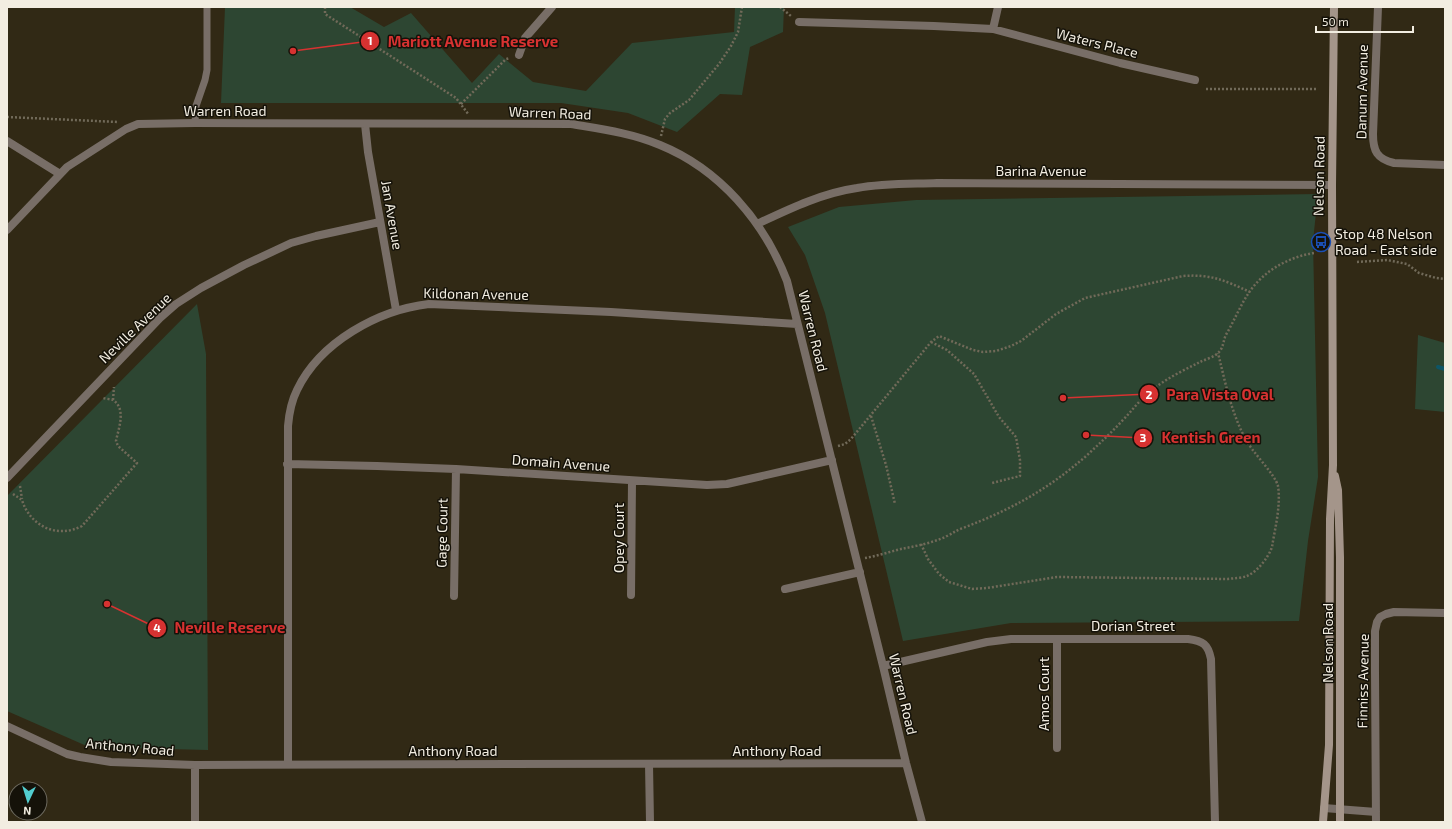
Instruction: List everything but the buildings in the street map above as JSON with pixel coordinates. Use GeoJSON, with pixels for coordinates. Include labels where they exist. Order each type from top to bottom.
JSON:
{"type":"FeatureCollection","features":[{"type":"Feature","properties":{"kind":"main road","name":"Nelson Road"},"geometry":{"type":"LineString","coordinates":[[1323,822],[1329,745],[1330,519],[1333,465],[1332,185],[1334,7]]}},
{"type":"Feature","properties":{"kind":"main road","name":"Nelson Road"},"geometry":{"type":"LineString","coordinates":[[1333,465],[1338,490],[1340,530],[1340,822]]}},
{"type":"Feature","properties":{"kind":"street"},"geometry":{"type":"LineString","coordinates":[[519,55],[525,38],[552,7]]}},
{"type":"Feature","properties":{"kind":"street"},"geometry":{"type":"LineString","coordinates":[[993,30],[998,7]]}},
{"type":"Feature","properties":{"kind":"street","name":"Danum Avenue"},"geometry":{"type":"LineString","coordinates":[[1378,7],[1373,134],[1373,142],[1377,153],[1386,161],[1394,163],[1445,165]]}},
{"type":"Feature","properties":{"kind":"street","name":"Waters Place"},"geometry":{"type":"LineString","coordinates":[[800,22],[934,26],[993,30],[1120,63],[1195,80]]}},
{"type":"Feature","properties":{"kind":"street","name":"Warren Road"},"geometry":{"type":"LineString","coordinates":[[7,230],[67,167],[116,135],[138,124],[571,124],[613,131],[659,144],[688,159],[713,176],[731,192],[757,224],[768,242],[787,281],[906,763],[922,822]]}},
{"type":"Feature","properties":{"kind":"street","name":"Jan Avenue"},"geometry":{"type":"LineString","coordinates":[[366,124],[366,145],[396,310]]}},
{"type":"Feature","properties":{"kind":"street"},"geometry":{"type":"LineString","coordinates":[[7,141],[60,174]]}},
{"type":"Feature","properties":{"kind":"street","name":"Barina Avenue"},"geometry":{"type":"LineString","coordinates":[[757,224],[784,211],[832,194],[856,188],[887,184],[1332,185]]}},
{"type":"Feature","properties":{"kind":"street","name":"Neville Avenue"},"geometry":{"type":"LineString","coordinates":[[7,478],[160,318],[189,295],[244,265],[291,243],[327,233],[380,222]]}},
{"type":"Feature","properties":{"kind":"street","name":"Kildonan Avenue"},"geometry":{"type":"LineString","coordinates":[[288,764],[287,464],[289,415],[297,390],[303,379],[316,362],[345,337],[372,320],[396,310],[430,304],[611,312],[797,324]]}},
{"type":"Feature","properties":{"kind":"street","name":"Domain Avenue"},"geometry":{"type":"LineString","coordinates":[[287,464],[456,469],[694,485],[717,485],[832,460]]}},
{"type":"Feature","properties":{"kind":"street","name":"Gage Court"},"geometry":{"type":"LineString","coordinates":[[454,596],[456,469]]}},
{"type":"Feature","properties":{"kind":"street","name":"Opey Court"},"geometry":{"type":"LineString","coordinates":[[632,481],[632,596]]}},
{"type":"Feature","properties":{"kind":"street"},"geometry":{"type":"LineString","coordinates":[[785,589],[860,572]]}},
{"type":"Feature","properties":{"kind":"street","name":"Finniss Avenue"},"geometry":{"type":"LineString","coordinates":[[1376,822],[1375,631],[1377,622],[1380,617],[1394,612],[1445,613]]}},
{"type":"Feature","properties":{"kind":"street","name":"Dorian Street"},"geometry":{"type":"LineString","coordinates":[[883,666],[987,642],[1011,639],[1197,640],[1207,647],[1211,659],[1215,822]]}},
{"type":"Feature","properties":{"kind":"street","name":"Amos Court"},"geometry":{"type":"LineString","coordinates":[[1057,639],[1057,748]]}},
{"type":"Feature","properties":{"kind":"street","name":"Anthony Road"},"geometry":{"type":"LineString","coordinates":[[7,726],[67,754],[118,762],[195,765],[906,763]]}},
{"type":"Feature","properties":{"kind":"street"},"geometry":{"type":"LineString","coordinates":[[649,764],[650,822]]}},
{"type":"Feature","properties":{"kind":"street"},"geometry":{"type":"LineString","coordinates":[[195,765],[195,822]]}},
{"type":"Feature","properties":{"kind":"street"},"geometry":{"type":"LineString","coordinates":[[1324,808],[1376,812]]}},
{"type":"Feature","properties":{"kind":"lane"},"geometry":{"type":"LineString","coordinates":[[195,123],[197,102],[207,70],[207,7]]}},
{"type":"Feature","properties":{"kind":"path"},"geometry":{"type":"LineString","coordinates":[[325,7],[325,14],[456,98],[477,124]]}},
{"type":"Feature","properties":{"kind":"path"},"geometry":{"type":"LineString","coordinates":[[659,144],[665,119],[670,113],[689,100],[719,64],[731,46],[738,32],[742,7]]}},
{"type":"Feature","properties":{"kind":"path"},"geometry":{"type":"LineString","coordinates":[[780,7],[800,22]]}},
{"type":"Feature","properties":{"kind":"path"},"geometry":{"type":"LineString","coordinates":[[461,104],[506,59],[519,55]]}},
{"type":"Feature","properties":{"kind":"path"},"geometry":{"type":"LineString","coordinates":[[1206,89],[1317,89]]}},
{"type":"Feature","properties":{"kind":"path"},"geometry":{"type":"LineString","coordinates":[[7,117],[131,122],[133,126]]}},
{"type":"Feature","properties":{"kind":"path"},"geometry":{"type":"LineString","coordinates":[[856,559],[921,544],[947,536],[957,530],[1004,511],[1050,485],[1105,438],[1123,420],[1137,402],[1152,389],[1218,353],[1223,346],[1225,336],[1257,282],[1285,262],[1300,256],[1314,253]]}},
{"type":"Feature","properties":{"kind":"path"},"geometry":{"type":"LineString","coordinates":[[1357,262],[1387,260],[1407,264],[1420,273],[1445,279]]}},
{"type":"Feature","properties":{"kind":"path"},"geometry":{"type":"LineString","coordinates":[[829,448],[845,444],[851,439],[931,342],[939,336],[973,350],[984,352],[996,351],[1021,341],[1056,314],[1085,298],[1183,276],[1197,275],[1222,279],[1250,292]]}},
{"type":"Feature","properties":{"kind":"path"},"geometry":{"type":"LineString","coordinates":[[931,342],[947,350],[974,374],[999,417],[1016,437],[1020,460],[1020,476],[992,483]]}},
{"type":"Feature","properties":{"kind":"path"},"geometry":{"type":"LineString","coordinates":[[921,544],[928,559],[939,574],[949,582],[972,589],[1057,577],[1228,579],[1249,575],[1260,566],[1269,555],[1272,547],[1279,496],[1277,484],[1245,438],[1236,418],[1227,390],[1218,353]]}},
{"type":"Feature","properties":{"kind":"path"},"geometry":{"type":"LineString","coordinates":[[20,486],[25,508],[31,517],[40,525],[62,532],[74,530],[82,526],[137,463],[118,446],[116,441],[121,415],[113,400],[114,387]]}},
{"type":"Feature","properties":{"kind":"path"},"geometry":{"type":"LineString","coordinates":[[103,398],[113,400]]}},
{"type":"Feature","properties":{"kind":"path"},"geometry":{"type":"LineString","coordinates":[[871,416],[886,465],[895,504]]}},
{"type":"Feature","properties":{"kind":"path"},"geometry":{"type":"LineString","coordinates":[[13,494],[22,500]]}},
{"type":"Feature","properties":{"kind":"green space"},"geometry":{"type":"Polygon","coordinates":[[[225,7],[350,7],[384,27],[411,13],[472,83],[499,54],[533,82],[586,91],[632,43],[734,32],[735,7],[784,7],[783,32],[750,47],[742,95],[720,94],[677,132],[628,113],[561,103],[221,103],[225,7]]]}},
{"type":"Feature","properties":{"kind":"green space"},"geometry":{"type":"Polygon","coordinates":[[[1318,194],[1313,241],[1318,477],[1308,541],[1299,621],[1011,623],[903,641],[825,313],[805,255],[788,227],[839,207],[916,200],[1318,194]]]}},
{"type":"Feature","properties":{"kind":"green space"},"geometry":{"type":"Polygon","coordinates":[[[197,304],[206,354],[208,750],[89,747],[7,711],[7,496],[197,304]]]}},
{"type":"Feature","properties":{"kind":"green space"},"geometry":{"type":"Polygon","coordinates":[[[1418,335],[1445,343],[1445,412],[1415,409],[1418,335]]]}},
{"type":"Feature","properties":{"kind":"waterway"},"geometry":{"type":"LineString","coordinates":[[1438,367],[1445,369]]}},
{"type":"Feature","properties":{"kind":"place","name":"Mariott Avenue Reserve"},"geometry":{"type":"Point","coordinates":[293,51]}},
{"type":"Feature","properties":{"kind":"place","name":"Stop 48 Nelson Road - East side"},"geometry":{"type":"Point","coordinates":[1321,242]}},
{"type":"Feature","properties":{"kind":"place","name":"Para Vista Oval"},"geometry":{"type":"Point","coordinates":[1063,398]}},
{"type":"Feature","properties":{"kind":"place","name":"Kentish Green"},"geometry":{"type":"Point","coordinates":[1086,435]}},
{"type":"Feature","properties":{"kind":"place","name":"Neville Reserve"},"geometry":{"type":"Point","coordinates":[107,604]}}]}
